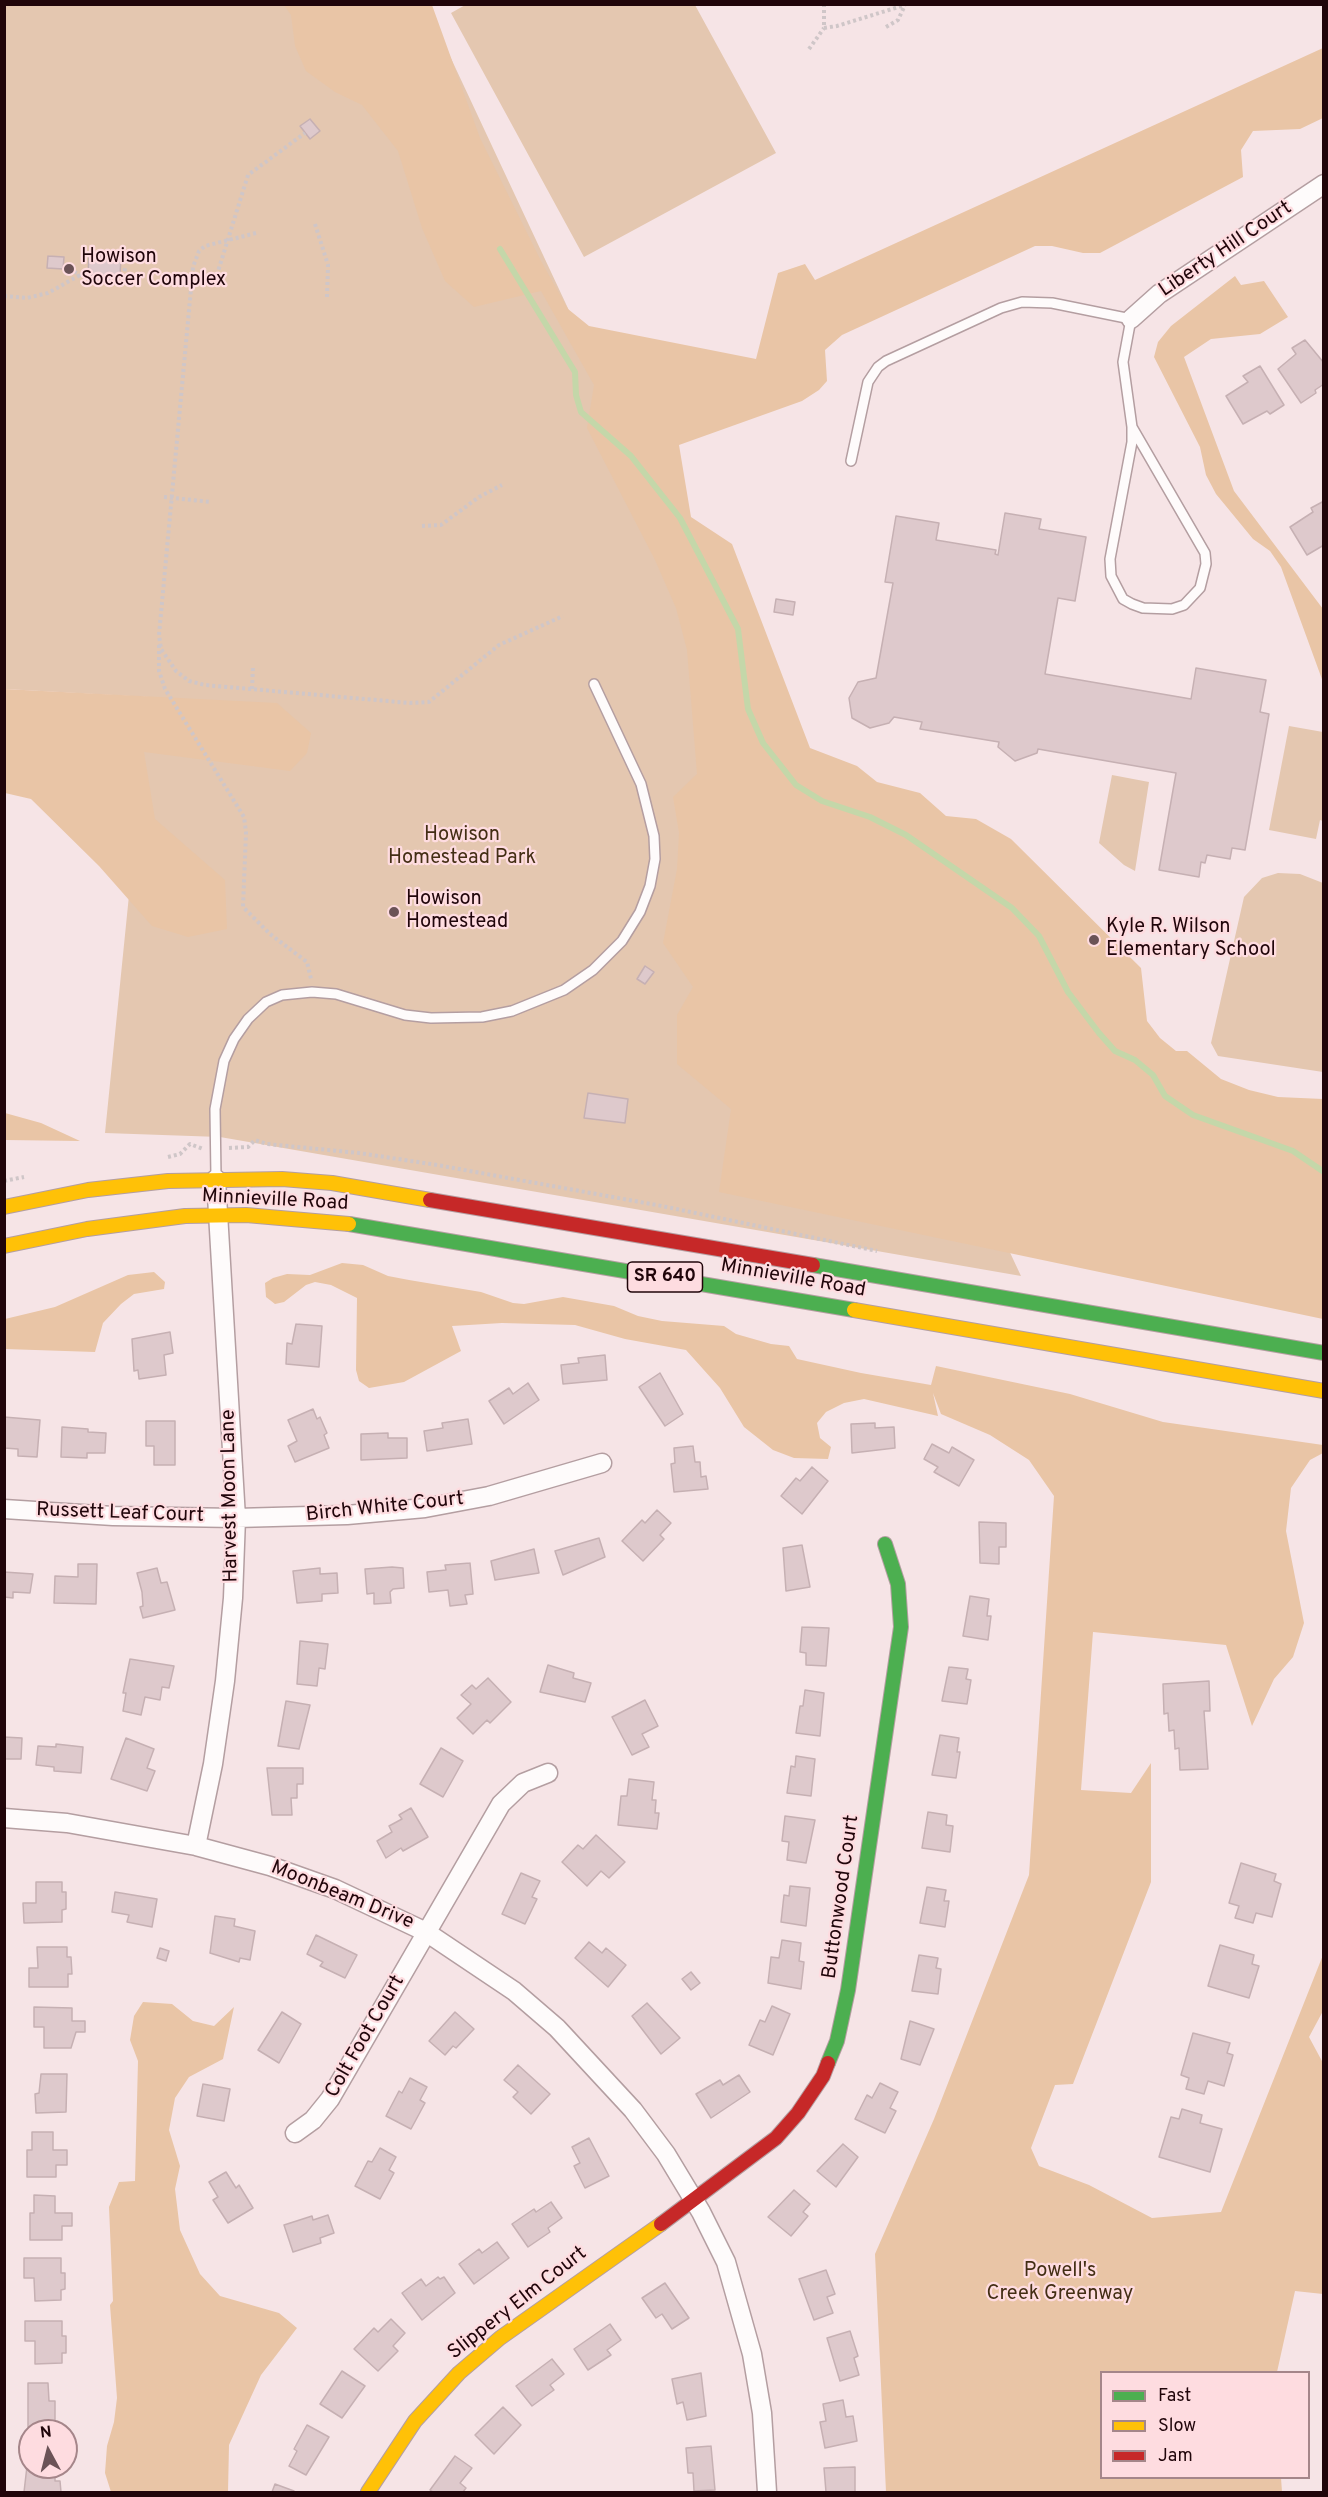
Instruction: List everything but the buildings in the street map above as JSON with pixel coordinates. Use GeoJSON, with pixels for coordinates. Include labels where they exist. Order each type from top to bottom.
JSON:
{"type":"FeatureCollection","features":[{"type":"Feature","properties":{"kind":"main road","name":"Minnieville Road"},"geometry":{"type":"LineString","coordinates":[[4,1208],[119,1185],[216,1179],[307,1181],[395,1192],[1323,1353]]}},
{"type":"Feature","properties":{"kind":"main road","name":"Minnieville Road"},"geometry":{"type":"LineString","coordinates":[[4,1246],[115,1225],[217,1215],[292,1217],[361,1224],[1323,1391]]}},
{"type":"Feature","properties":{"kind":"main road","name":"Buttonwood Court"},"geometry":{"type":"LineString","coordinates":[[694,2200],[776,2138],[798,2113],[823,2076],[837,2041],[848,1990],[901,1627],[898,1584],[885,1544]]}},
{"type":"Feature","properties":{"kind":"main road","name":"Slippery Elm Court"},"geometry":{"type":"LineString","coordinates":[[368,2493],[415,2421],[459,2373],[553,2299],[694,2200]]}},
{"type":"Feature","properties":{"kind":"street","name":"Liberty Hill Court"},"geometry":{"type":"LineString","coordinates":[[1131,319],[1159,294],[1323,184]]}},
{"type":"Feature","properties":{"kind":"street","name":"Harvest Moon Lane"},"geometry":{"type":"LineString","coordinates":[[196,1846],[213,1764],[225,1681],[233,1598],[236,1518],[216,1179]]}},
{"type":"Feature","properties":{"kind":"street","name":"Birch White Court"},"geometry":{"type":"LineString","coordinates":[[236,1518],[347,1515],[425,1508],[489,1496],[602,1463]]}},
{"type":"Feature","properties":{"kind":"street","name":"Russett Leaf Court"},"geometry":{"type":"LineString","coordinates":[[4,1509],[113,1516],[236,1518]]}},
{"type":"Feature","properties":{"kind":"street","name":"Colt Foot Court"},"geometry":{"type":"LineString","coordinates":[[295,2133],[313,2120],[330,2100],[501,1804],[523,1783],[548,1773]]}},
{"type":"Feature","properties":{"kind":"street","name":"Moonbeam Drive"},"geometry":{"type":"LineString","coordinates":[[4,1818],[102,1828],[196,1846],[270,1866],[335,1889],[426,1932],[514,1991],[565,2036],[633,2110],[666,2154],[694,2200],[726,2262],[749,2343],[762,2413],[767,2493]]}},
{"type":"Feature","properties":{"kind":"lane"},"geometry":{"type":"LineString","coordinates":[[851,461],[868,382],[878,367],[886,361],[1001,308],[1023,302],[1052,303],[1131,319],[1123,362],[1132,427],[1110,559],[1111,576],[1124,599],[1132,604],[1143,608],[1172,609],[1184,605],[1200,588],[1206,564],[1205,553],[1132,427]]}},
{"type":"Feature","properties":{"kind":"lane"},"geometry":{"type":"LineString","coordinates":[[216,1179],[218,1088],[224,1061],[234,1039],[248,1019],[266,1002],[282,995],[312,992],[336,994],[405,1015],[431,1018],[482,1017],[512,1011],[542,1001],[593,970],[614,950],[640,912],[650,886],[655,859],[654,836],[641,784],[594,684]]}},
{"type":"Feature","properties":{"kind":"path"},"geometry":{"type":"LineString","coordinates":[[809,49],[824,28],[824,4]]}},
{"type":"Feature","properties":{"kind":"path"},"geometry":{"type":"LineString","coordinates":[[824,28],[906,5]]}},
{"type":"Feature","properties":{"kind":"path"},"geometry":{"type":"LineString","coordinates":[[886,27],[898,20],[906,5]]}},
{"type":"Feature","properties":{"kind":"path"},"geometry":{"type":"LineString","coordinates":[[215,281],[248,175],[305,133]]}},
{"type":"Feature","properties":{"kind":"path"},"geometry":{"type":"LineString","coordinates":[[315,224],[328,265],[327,297]]}},
{"type":"Feature","properties":{"kind":"path"},"geometry":{"type":"LineString","coordinates":[[256,233],[205,246],[199,251],[193,267],[158,663],[165,689],[246,824],[243,907],[270,934],[307,962],[312,992]]}},
{"type":"Feature","properties":{"kind":"path"},"geometry":{"type":"LineString","coordinates":[[63,267],[80,275],[124,280],[125,267]]}},
{"type":"Feature","properties":{"kind":"path"},"geometry":{"type":"LineString","coordinates":[[4,296],[27,298],[48,293],[80,275]]}},
{"type":"Feature","properties":{"kind":"path"},"geometry":{"type":"LineString","coordinates":[[422,526],[441,525],[479,497],[502,485]]}},
{"type":"Feature","properties":{"kind":"path"},"geometry":{"type":"LineString","coordinates":[[164,497],[211,502]]}},
{"type":"Feature","properties":{"kind":"path"},"geometry":{"type":"LineString","coordinates":[[159,641],[176,672],[189,681],[410,703],[429,702],[490,651],[563,616]]}},
{"type":"Feature","properties":{"kind":"path"},"geometry":{"type":"LineString","coordinates":[[252,689],[253,666]]}},
{"type":"Feature","properties":{"kind":"path"},"geometry":{"type":"LineString","coordinates":[[248,1147],[255,1140],[267,1144],[359,1153],[437,1165],[662,1206],[886,1253]]}},
{"type":"Feature","properties":{"kind":"green space"},"geometry":{"type":"Polygon","coordinates":[[[467,4],[695,5],[776,153],[584,257],[451,13],[467,4]]]}},
{"type":"Feature","properties":{"kind":"green space","name":"Howison Homestead Park"},"geometry":{"type":"Polygon","coordinates":[[[4,5],[426,5],[1021,1276],[220,1137],[105,1133],[149,697],[5,689],[4,5]]]}},
{"type":"Feature","properties":{"kind":"green space"},"geometry":{"type":"Polygon","coordinates":[[[284,5],[432,5],[480,138],[541,261],[568,309],[589,326],[756,359],[778,273],[805,264],[815,280],[1323,48],[1323,118],[1300,129],[1253,131],[1241,150],[1243,177],[1100,253],[1083,253],[1052,246],[1035,246],[842,335],[825,350],[827,381],[819,390],[802,401],[679,445],[691,517],[732,544],[810,748],[857,766],[877,782],[920,793],[946,816],[976,819],[1011,839],[1141,968],[1147,1021],[1160,1038],[1176,1051],[1187,1051],[1221,1079],[1249,1090],[1278,1097],[1323,1099],[1323,1319],[719,1192],[731,1109],[677,1064],[677,1015],[693,987],[663,943],[677,869],[679,833],[673,797],[697,774],[687,650],[676,608],[655,560],[587,428],[594,385],[541,291],[474,307],[445,281],[422,228],[398,151],[362,105],[335,92],[306,71],[295,46],[291,15],[284,5]]]}},
{"type":"Feature","properties":{"kind":"green space"},"geometry":{"type":"Polygon","coordinates":[[[1235,276],[1241,285],[1264,281],[1288,317],[1260,334],[1211,339],[1184,357],[1234,491],[1323,609],[1323,682],[1281,567],[1270,551],[1253,539],[1216,494],[1206,475],[1200,447],[1154,357],[1158,342],[1171,326],[1235,276]]]}},
{"type":"Feature","properties":{"kind":"green space"},"geometry":{"type":"Polygon","coordinates":[[[4,689],[277,703],[311,733],[307,753],[290,771],[144,752],[155,819],[225,880],[227,929],[188,937],[152,926],[99,866],[31,799],[5,793],[4,689]]]}},
{"type":"Feature","properties":{"kind":"green space"},"geometry":{"type":"Polygon","coordinates":[[[1289,726],[1323,732],[1323,821],[1320,820],[1316,839],[1269,830],[1289,726]]]}},
{"type":"Feature","properties":{"kind":"green space"},"geometry":{"type":"Polygon","coordinates":[[[1112,775],[1149,782],[1135,871],[1124,865],[1099,843],[1112,775]]]}},
{"type":"Feature","properties":{"kind":"green space"},"geometry":{"type":"Polygon","coordinates":[[[1278,873],[1300,874],[1323,883],[1323,1072],[1218,1056],[1211,1043],[1244,897],[1262,878],[1278,873]]]}},
{"type":"Feature","properties":{"kind":"green space"},"geometry":{"type":"Polygon","coordinates":[[[5,1113],[41,1123],[80,1141],[5,1140],[5,1113]]]}},
{"type":"Feature","properties":{"kind":"green space","name":"Powell's Creek Greenway"},"geometry":{"type":"Polygon","coordinates":[[[342,1263],[363,1265],[388,1276],[481,1292],[513,1303],[524,1304],[563,1297],[614,1306],[638,1316],[662,1321],[724,1326],[736,1334],[771,1344],[789,1346],[797,1359],[861,1373],[931,1385],[936,1366],[1070,1394],[1163,1422],[1323,1445],[1323,1453],[1310,1460],[1291,1488],[1286,1531],[1304,1623],[1293,1657],[1274,1679],[1252,1726],[1226,1645],[1093,1632],[1081,1790],[1131,1793],[1151,1763],[1151,1882],[1073,2084],[1055,2085],[1031,2148],[1039,2166],[1089,2185],[1152,2218],[1221,2212],[1323,1955],[1323,2011],[1309,2037],[1323,2063],[1323,2294],[1295,2291],[1277,2371],[1100,2371],[1100,2479],[1281,2479],[1282,2492],[886,2492],[875,2254],[934,2119],[1029,1875],[1054,1496],[1029,1460],[990,1435],[941,1414],[933,1393],[938,1416],[864,1399],[844,1403],[826,1412],[817,1423],[820,1438],[831,1447],[828,1459],[794,1458],[773,1450],[744,1427],[720,1388],[686,1350],[625,1339],[575,1325],[502,1323],[452,1326],[461,1351],[404,1382],[369,1388],[359,1381],[356,1370],[357,1298],[331,1285],[315,1282],[306,1285],[284,1302],[275,1304],[266,1297],[265,1283],[273,1278],[287,1274],[310,1275],[342,1263]]]}},
{"type":"Feature","properties":{"kind":"green space"},"geometry":{"type":"Polygon","coordinates":[[[154,1272],[165,1282],[164,1289],[134,1294],[121,1304],[103,1323],[95,1352],[5,1349],[5,1319],[55,1307],[128,1275],[154,1272]]]}},
{"type":"Feature","properties":{"kind":"green space"},"geometry":{"type":"Polygon","coordinates":[[[143,2002],[172,2004],[193,2021],[214,2026],[234,2007],[223,2059],[189,2077],[175,2098],[169,2130],[180,2166],[175,2189],[180,2230],[200,2274],[220,2296],[279,2313],[297,2328],[261,2375],[229,2445],[228,2492],[111,2492],[105,2473],[107,2446],[114,2422],[117,2398],[110,2305],[113,2301],[109,2207],[119,2182],[135,2181],[138,2061],[130,2040],[134,2016],[143,2002]]]}},
{"type":"Feature","properties":{"kind":"waterway"},"geometry":{"type":"LineString","coordinates":[[500,249],[575,372],[576,395],[581,412],[631,456],[680,518],[738,629],[748,709],[763,743],[796,785],[822,801],[870,817],[906,835],[1012,908],[1039,936],[1068,992],[1099,1033],[1115,1051],[1135,1060],[1153,1075],[1165,1096],[1193,1115],[1293,1151],[1324,1172]]}},
{"type":"Feature","properties":{"kind":"traffic: fast"},"geometry":{"type":"LineString","coordinates":[[349,1224],[854,1310]]}},
{"type":"Feature","properties":{"kind":"traffic: fast"},"geometry":{"type":"LineString","coordinates":[[813,1265],[1324,1353]]}},
{"type":"Feature","properties":{"kind":"traffic: fast"},"geometry":{"type":"LineString","coordinates":[[828,2063],[837,2041],[848,1990],[901,1627],[898,1584],[885,1544]]}},
{"type":"Feature","properties":{"kind":"traffic: slow"},"geometry":{"type":"LineString","coordinates":[[4,1207],[88,1190],[168,1181],[282,1179],[332,1183],[430,1200]]}},
{"type":"Feature","properties":{"kind":"traffic: slow"},"geometry":{"type":"LineString","coordinates":[[4,1246],[87,1229],[185,1216],[246,1215],[349,1224]]}},
{"type":"Feature","properties":{"kind":"traffic: slow"},"geometry":{"type":"LineString","coordinates":[[854,1310],[1324,1391]]}},
{"type":"Feature","properties":{"kind":"traffic: slow"},"geometry":{"type":"LineString","coordinates":[[368,2492],[415,2421],[459,2373],[500,2338],[661,2224]]}},
{"type":"Feature","properties":{"kind":"traffic: jam"},"geometry":{"type":"LineString","coordinates":[[430,1200],[813,1265]]}},
{"type":"Feature","properties":{"kind":"traffic: jam"},"geometry":{"type":"LineString","coordinates":[[661,2224],[776,2138],[798,2113],[823,2076],[828,2063]]}},
{"type":"Feature","properties":{"kind":"place","name":"Howison Soccer Complex"},"geometry":{"type":"Point","coordinates":[69,269]}},
{"type":"Feature","properties":{"kind":"place","name":"Howison Homestead"},"geometry":{"type":"Point","coordinates":[394,912]}},
{"type":"Feature","properties":{"kind":"place","name":"Kyle R. Wilson Elementary School"},"geometry":{"type":"Point","coordinates":[1094,940]}}]}
